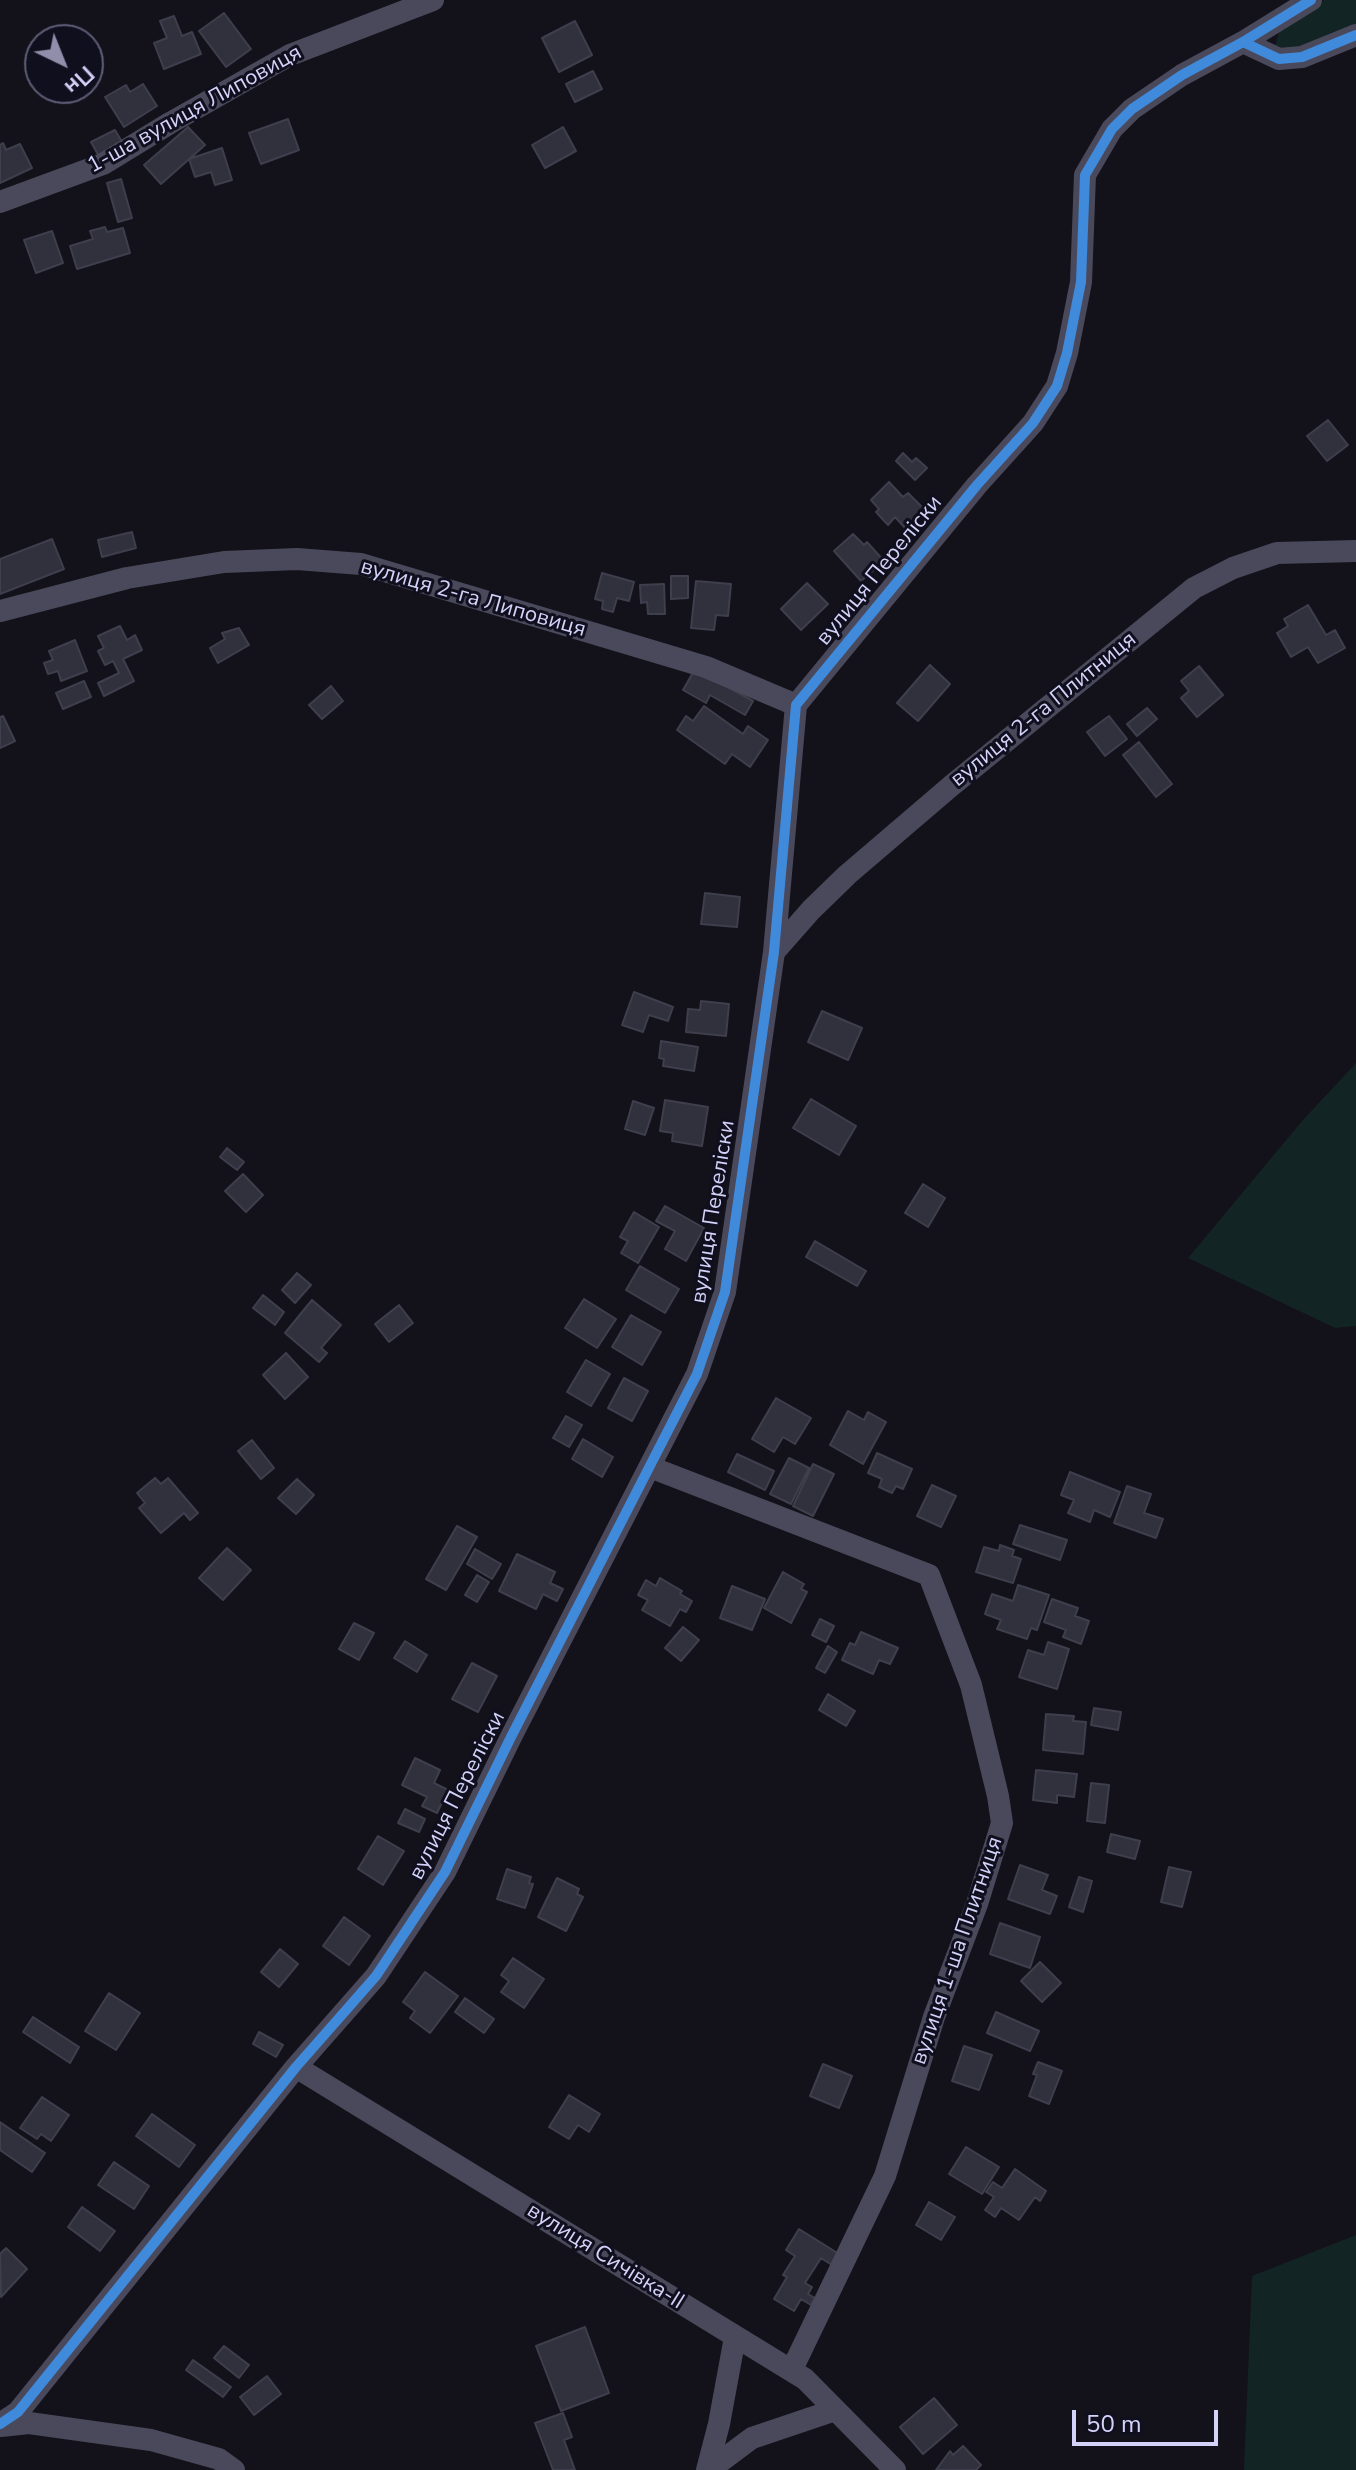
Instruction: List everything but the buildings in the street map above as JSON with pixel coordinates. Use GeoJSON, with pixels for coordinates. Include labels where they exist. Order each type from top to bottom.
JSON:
{"type":"FeatureCollection","features":[{"type":"Feature","properties":{"kind":"street","name":"1-ша вулиця Липовиця"},"geometry":{"type":"LineString","coordinates":[[0,202],[103,164],[290,55],[433,0]]}},
{"type":"Feature","properties":{"kind":"street","name":"вулиця Переліски"},"geometry":{"type":"LineString","coordinates":[[0,2425],[18,2412],[296,2067],[376,1976],[445,1872],[697,1374],[725,1292],[774,952],[796,705],[977,485],[1033,423],[1057,386],[1081,282],[1085,175],[1112,129],[1132,109],[1182,75],[1311,0]]}},
{"type":"Feature","properties":{"kind":"street"},"geometry":{"type":"LineString","coordinates":[[1243,42],[1279,59],[1302,57],[1356,35]]}},
{"type":"Feature","properties":{"kind":"street","name":"вулиця 2-га Плитниця"},"geometry":{"type":"LineString","coordinates":[[774,952],[847,875],[1194,588],[1233,568],[1277,553],[1356,551]]}},
{"type":"Feature","properties":{"kind":"street","name":"вулиця 2-га Липовиця"},"geometry":{"type":"LineString","coordinates":[[0,611],[127,578],[224,562],[297,559],[361,564],[706,667],[796,705]]}},
{"type":"Feature","properties":{"kind":"street","name":"вулиця 1-ша Плитниця"},"geometry":{"type":"LineString","coordinates":[[650,1467],[929,1575],[971,1685],[998,1796],[1002,1823],[977,1904],[934,2017],[885,2176],[796,2361],[789,2369]]}},
{"type":"Feature","properties":{"kind":"street","name":"вулиця Сичівка-II"},"geometry":{"type":"LineString","coordinates":[[296,2067],[805,2379],[895,2470]]}},
{"type":"Feature","properties":{"kind":"street"},"geometry":{"type":"LineString","coordinates":[[708,2470],[735,2337]]}},
{"type":"Feature","properties":{"kind":"street"},"geometry":{"type":"LineString","coordinates":[[708,2470],[752,2438],[835,2410]]}},
{"type":"Feature","properties":{"kind":"street"},"geometry":{"type":"LineString","coordinates":[[0,2425],[29,2423],[151,2440],[219,2459],[234,2470]]}},
{"type":"Feature","properties":{"kind":"shaded area"},"geometry":{"type":"Polygon","coordinates":[[[1324,0],[1356,0],[1356,24],[1308,51],[1274,50],[1280,28],[1324,0]]]}},
{"type":"Feature","properties":{"kind":"shaded area"},"geometry":{"type":"Polygon","coordinates":[[[1356,1063],[1356,1326],[1335,1328],[1188,1258],[1302,1121],[1356,1063]]]}},
{"type":"Feature","properties":{"kind":"shaded area"},"geometry":{"type":"Polygon","coordinates":[[[1356,2235],[1356,2470],[1244,2470],[1252,2276],[1356,2235]]]}},
{"type":"Feature","properties":{"kind":"cycle path"},"geometry":{"type":"LineString","coordinates":[[0,2424],[18,2412],[296,2067],[376,1976],[445,1872],[697,1374],[725,1292],[774,952],[796,705],[977,485],[1033,423],[1057,386],[1081,282],[1085,175],[1112,129],[1132,109],[1182,75],[1311,0]]}},
{"type":"Feature","properties":{"kind":"cycle path"},"geometry":{"type":"LineString","coordinates":[[1243,42],[1279,59],[1302,57],[1356,35]]}}]}
